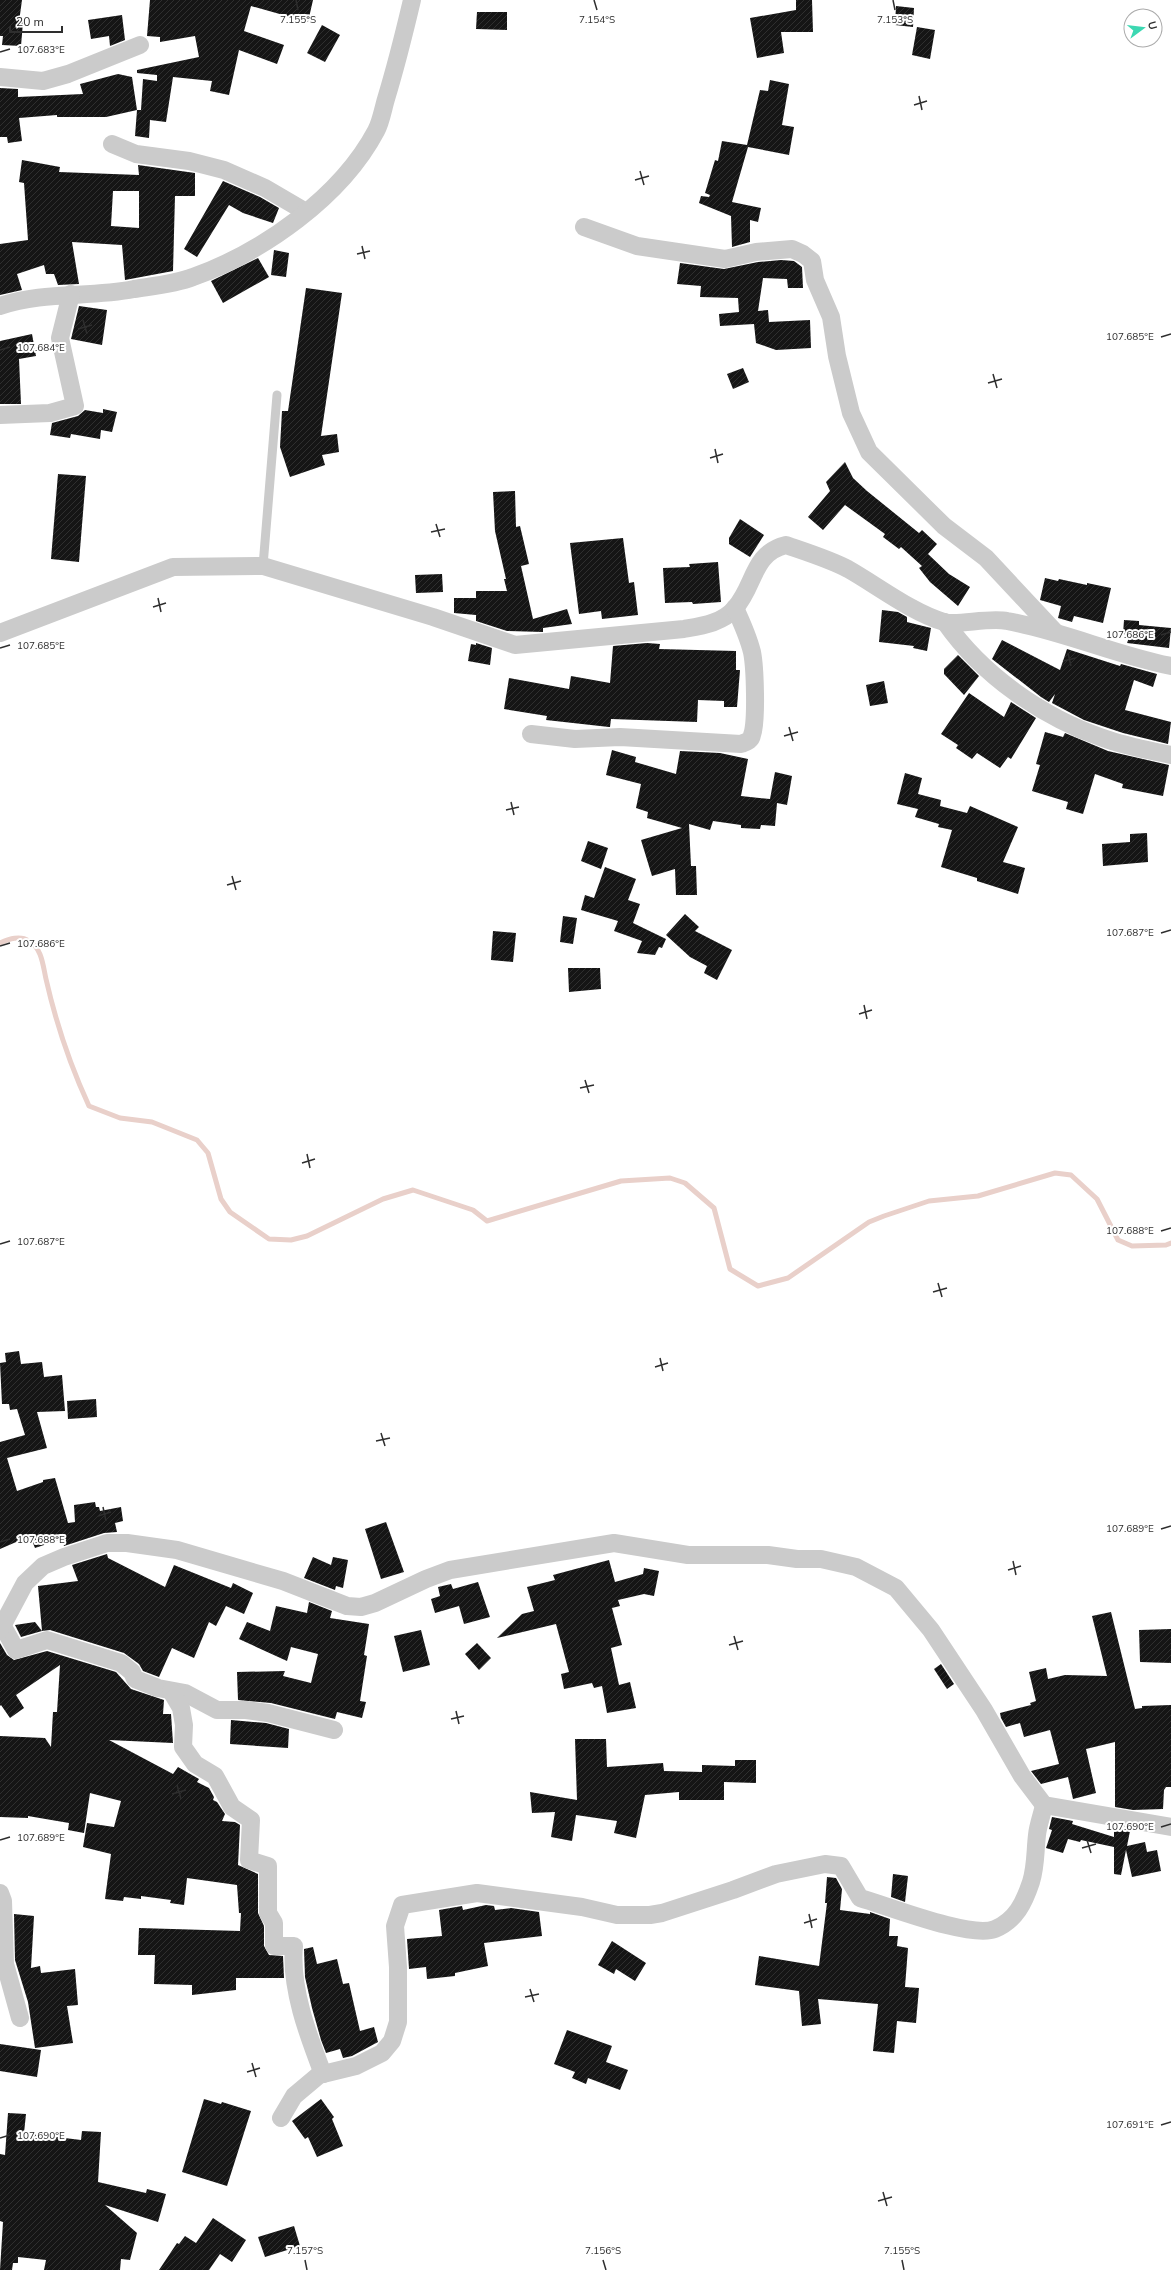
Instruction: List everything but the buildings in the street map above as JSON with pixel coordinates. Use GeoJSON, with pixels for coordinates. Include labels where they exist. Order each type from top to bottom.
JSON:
{"type":"FeatureCollection","features":[{"type":"Feature","properties":{"kind":"street"},"geometry":{"type":"LineString","coordinates":[[0,306],[18,300],[71,294],[132,290],[193,278],[232,260],[281,233],[342,180],[377,130],[399,58],[412,0]]}},
{"type":"Feature","properties":{"kind":"street"},"geometry":{"type":"LineString","coordinates":[[0,77],[43,81],[75,71],[140,45]]}},
{"type":"Feature","properties":{"kind":"street"},"geometry":{"type":"LineString","coordinates":[[112,144],[136,154],[189,161],[224,170],[265,188],[306,212]]}},
{"type":"Feature","properties":{"kind":"street"},"geometry":{"type":"LineString","coordinates":[[584,227],[644,247],[725,259],[756,252],[792,249],[803,254],[812,261],[815,280],[831,317],[837,356],[851,412],[869,452],[944,526],[986,558],[1055,632]]}},
{"type":"Feature","properties":{"kind":"street"},"geometry":{"type":"LineString","coordinates":[[0,415],[50,413],[74,406],[60,338],[71,294]]}},
{"type":"Feature","properties":{"kind":"street"},"geometry":{"type":"LineString","coordinates":[[0,633],[173,568],[263,566],[447,622],[515,646],[684,629],[709,624],[722,618],[735,608],[766,554],[777,547],[786,545],[846,568],[912,607],[945,622],[985,619],[1005,620],[1055,632],[1092,645],[1171,666]]}},
{"type":"Feature","properties":{"kind":"street"},"geometry":{"type":"LineString","coordinates":[[531,734],[575,739],[620,736],[729,744],[741,744],[748,741],[752,737],[754,718],[752,653],[745,628],[735,608]]}},
{"type":"Feature","properties":{"kind":"street"},"geometry":{"type":"LineString","coordinates":[[945,622],[963,647],[990,672],[1017,693],[1062,721],[1109,740],[1138,749],[1171,755]]}},
{"type":"Feature","properties":{"kind":"street"},"geometry":{"type":"LineString","coordinates":[[334,1730],[268,1713],[246,1710],[217,1710],[185,1693],[135,1679],[132,1672],[121,1663],[47,1640],[16,1650],[1,1628],[24,1583],[43,1566],[64,1556],[107,1543],[127,1543],[177,1550],[283,1581],[348,1606],[361,1607],[375,1603],[426,1579],[450,1570],[614,1543],[688,1555],[768,1554],[797,1559],[821,1560],[856,1567],[896,1588],[931,1630],[984,1710],[1022,1776],[1044,1805],[1171,1827]]}},
{"type":"Feature","properties":{"kind":"street"},"geometry":{"type":"LineString","coordinates":[[171,1690],[181,1708],[184,1725],[183,1747],[195,1764],[216,1776],[232,1807],[251,1820],[249,1860],[268,1866],[268,1913],[274,1923],[274,1946],[294,1946],[296,1980],[304,2022],[323,2074]]}},
{"type":"Feature","properties":{"kind":"street"},"geometry":{"type":"LineString","coordinates":[[281,2118],[294,2096],[306,2084],[323,2074],[356,2066],[382,2053],[392,2041],[398,2022],[398,1967],[395,1926],[402,1905],[477,1893],[582,1907],[617,1915],[650,1915],[662,1913],[776,1874],[826,1864],[841,1866],[860,1898],[944,1925],[968,1930],[993,1929],[1015,1915],[1022,1905],[1036,1863],[1037,1833],[1044,1805]]}},
{"type":"Feature","properties":{"kind":"street"},"geometry":{"type":"LineString","coordinates":[[0,1892],[3,1901],[5,1964],[20,2018]]}},
{"type":"Feature","properties":{"kind":"lane"},"geometry":{"type":"LineString","coordinates":[[263,566],[277,395]]}},
{"type":"Feature","properties":{"kind":"waterway"},"geometry":{"type":"LineString","coordinates":[[0,943],[11,939],[22,938],[26,939],[37,948],[43,963],[54,1012],[64,1044],[89,1106],[120,1118],[152,1122],[197,1140],[208,1153],[221,1199],[230,1212],[269,1239],[291,1240],[307,1236],[383,1199],[413,1190],[473,1210],[487,1221],[621,1181],[670,1178],[685,1183],[714,1208],[730,1269],[758,1286],[788,1278],[869,1222],[884,1216],[929,1201],[978,1196],[1055,1173],[1071,1175],[1097,1199],[1118,1240],[1132,1246],[1166,1245],[1171,1243]]}}]}
